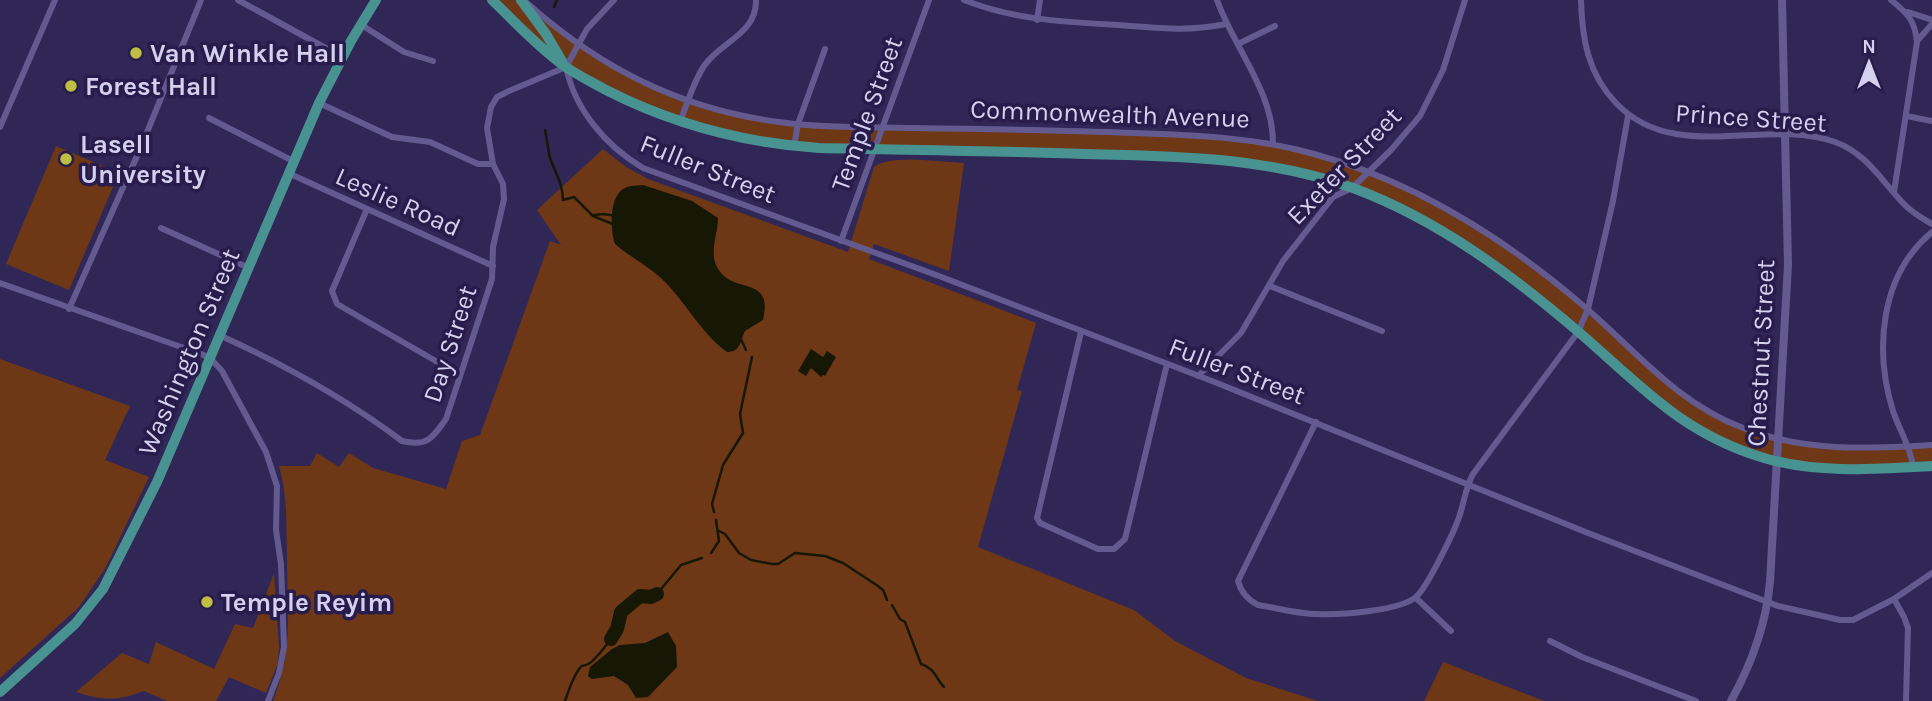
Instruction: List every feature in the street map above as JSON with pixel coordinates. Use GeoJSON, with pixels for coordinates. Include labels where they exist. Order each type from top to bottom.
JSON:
{"type":"FeatureCollection","features":[{"type":"Feature","properties":{"kind":"main road","name":"Washington Street"},"geometry":{"type":"LineString","coordinates":[[0,692],[75,624],[103,589],[157,482],[319,103],[360,23],[376,0]]}},
{"type":"Feature","properties":{"kind":"main road","name":"Commonwealth Avenue"},"geometry":{"type":"LineString","coordinates":[[492,0],[538,45],[566,67],[634,104],[680,122],[728,136],[794,146],[1211,159],[1283,168],[1352,188],[1440,229],[1477,253],[1578,332],[1645,392],[1688,425],[1733,447],[1776,461],[1822,468],[1932,466]]}},
{"type":"Feature","properties":{"kind":"main road","name":"Commonwealth Avenue"},"geometry":{"type":"LineString","coordinates":[[522,0],[566,67]]}},
{"type":"Feature","properties":{"kind":"main road","name":"Chestnut Street"},"geometry":{"type":"LineString","coordinates":[[1731,701],[1752,659],[1765,621],[1768,602],[1788,265],[1782,0]]}},
{"type":"Feature","properties":{"kind":"street"},"geometry":{"type":"LineString","coordinates":[[0,127],[55,0]]}},
{"type":"Feature","properties":{"kind":"street"},"geometry":{"type":"LineString","coordinates":[[69,309],[201,0]]}},
{"type":"Feature","properties":{"kind":"street"},"geometry":{"type":"LineString","coordinates":[[238,0],[342,57]]}},
{"type":"Feature","properties":{"kind":"street","name":"Commonwealth Avenue"},"geometry":{"type":"LineString","coordinates":[[522,0],[578,45],[627,75],[688,101],[736,114],[798,124],[1208,135],[1273,144],[1369,171],[1433,199],[1510,249],[1588,309],[1669,386],[1725,421],[1778,439],[1829,447],[1932,445]]}},
{"type":"Feature","properties":{"kind":"street"},"geometry":{"type":"LineString","coordinates":[[566,67],[596,17],[614,0]]}},
{"type":"Feature","properties":{"kind":"street"},"geometry":{"type":"LineString","coordinates":[[680,122],[704,65],[748,26],[753,17],[756,0]]}},
{"type":"Feature","properties":{"kind":"street","name":"Temple Street"},"geometry":{"type":"LineString","coordinates":[[841,241],[929,0]]}},
{"type":"Feature","properties":{"kind":"street"},"geometry":{"type":"LineString","coordinates":[[964,0],[995,11],[1037,20],[1168,30],[1195,30],[1226,24]]}},
{"type":"Feature","properties":{"kind":"street"},"geometry":{"type":"LineString","coordinates":[[1037,20],[1040,0]]}},
{"type":"Feature","properties":{"kind":"street"},"geometry":{"type":"LineString","coordinates":[[1217,0],[1226,24],[1270,112],[1273,144]]}},
{"type":"Feature","properties":{"kind":"street","name":"Exeter Street"},"geometry":{"type":"LineString","coordinates":[[1198,376],[1241,333],[1294,245],[1334,197],[1352,188],[1420,116],[1443,71],[1465,0]]}},
{"type":"Feature","properties":{"kind":"street","name":"Prince Street"},"geometry":{"type":"LineString","coordinates":[[1581,0],[1584,36],[1592,68],[1605,92],[1628,116],[1654,129],[1683,136],[1786,136],[1826,139],[1856,152],[1871,165],[1903,203],[1932,224]]}},
{"type":"Feature","properties":{"kind":"street"},"geometry":{"type":"LineString","coordinates":[[1891,0],[1913,21],[1917,42],[1894,192]]}},
{"type":"Feature","properties":{"kind":"street"},"geometry":{"type":"LineString","coordinates":[[1906,12],[1932,22],[1917,42]]}},
{"type":"Feature","properties":{"kind":"street"},"geometry":{"type":"LineString","coordinates":[[360,23],[404,52],[433,61]]}},
{"type":"Feature","properties":{"kind":"street"},"geometry":{"type":"LineString","coordinates":[[1238,44],[1275,26]]}},
{"type":"Feature","properties":{"kind":"street"},"geometry":{"type":"LineString","coordinates":[[794,146],[798,124],[825,49]]}},
{"type":"Feature","properties":{"kind":"street","name":"Day Street"},"geometry":{"type":"LineString","coordinates":[[219,334],[262,354],[402,441],[414,444],[426,442],[446,419],[490,290],[493,247],[503,199],[503,184],[493,164],[486,128],[491,107],[497,97],[566,67]]}},
{"type":"Feature","properties":{"kind":"street","name":"Fuller Street"},"geometry":{"type":"LineString","coordinates":[[566,67],[569,82],[591,122],[614,149],[659,176],[841,241],[1167,364],[1588,533],[1768,602],[1840,620],[1853,620],[1894,599],[1932,573]]}},
{"type":"Feature","properties":{"kind":"street"},"geometry":{"type":"LineString","coordinates":[[319,103],[392,137],[430,142],[478,164],[493,164]]}},
{"type":"Feature","properties":{"kind":"street"},"geometry":{"type":"LineString","coordinates":[[1316,422],[1238,581],[1244,594],[1258,605],[1315,614],[1384,608],[1408,603],[1416,598],[1459,519],[1468,483],[1493,444],[1578,332],[1588,309],[1613,201],[1628,116]]}},
{"type":"Feature","properties":{"kind":"street"},"geometry":{"type":"LineString","coordinates":[[1906,117],[1932,121]]}},
{"type":"Feature","properties":{"kind":"street"},"geometry":{"type":"LineString","coordinates":[[209,118],[293,161]]}},
{"type":"Feature","properties":{"kind":"street","name":"Leslie Road"},"geometry":{"type":"LineString","coordinates":[[288,173],[493,266]]}},
{"type":"Feature","properties":{"kind":"street"},"geometry":{"type":"LineString","coordinates":[[367,209],[332,291],[334,299],[337,304],[460,375]]}},
{"type":"Feature","properties":{"kind":"street"},"geometry":{"type":"LineString","coordinates":[[162,228],[247,267]]}},
{"type":"Feature","properties":{"kind":"street"},"geometry":{"type":"LineString","coordinates":[[1913,467],[1893,411],[1884,375],[1885,312],[1905,262],[1920,242],[1932,232]]}},
{"type":"Feature","properties":{"kind":"street"},"geometry":{"type":"LineString","coordinates":[[0,284],[210,358],[222,371],[266,452],[277,489],[276,526],[284,647],[281,668],[268,701]]}},
{"type":"Feature","properties":{"kind":"street"},"geometry":{"type":"LineString","coordinates":[[1269,286],[1382,331]]}},
{"type":"Feature","properties":{"kind":"street"},"geometry":{"type":"LineString","coordinates":[[1081,332],[1037,518],[1040,523],[1098,549],[1114,549],[1125,539],[1167,364]]}},
{"type":"Feature","properties":{"kind":"street"},"geometry":{"type":"LineString","coordinates":[[1416,598],[1451,631]]}},
{"type":"Feature","properties":{"kind":"street"},"geometry":{"type":"LineString","coordinates":[[1894,599],[1908,628],[1906,701]]}},
{"type":"Feature","properties":{"kind":"street"},"geometry":{"type":"LineString","coordinates":[[1549,642],[1696,701]]}},
{"type":"Feature","properties":{"kind":"shaded area"},"geometry":{"type":"Polygon","coordinates":[[[492,0],[524,0],[595,57],[688,101],[781,122],[1208,135],[1316,154],[1433,199],[1552,281],[1669,386],[1725,421],[1807,445],[1932,445],[1932,466],[1881,468],[1776,462],[1688,425],[1477,253],[1378,199],[1256,164],[819,148],[702,129],[585,78],[492,0]]]}},
{"type":"Feature","properties":{"kind":"shaded area"},"geometry":{"type":"Polygon","coordinates":[[[56,146],[119,173],[69,290],[6,264],[56,146]]]}},
{"type":"Feature","properties":{"kind":"shaded area"},"geometry":{"type":"Polygon","coordinates":[[[603,149],[626,167],[648,179],[848,252],[874,167],[881,163],[904,160],[964,163],[949,271],[874,244],[869,259],[1036,323],[1017,390],[1022,391],[978,547],[1134,610],[1175,641],[1246,678],[1318,701],[273,701],[284,663],[288,630],[286,511],[279,466],[310,466],[317,453],[339,467],[349,453],[373,468],[446,489],[462,441],[480,435],[550,241],[561,245],[537,210],[603,149]]]}},
{"type":"Feature","properties":{"kind":"shaded area"},"geometry":{"type":"Polygon","coordinates":[[[643,185],[692,201],[718,218],[714,249],[717,267],[723,276],[757,290],[762,296],[765,305],[763,320],[745,331],[739,345],[732,352],[727,352],[718,345],[666,283],[615,244],[612,222],[616,198],[627,187],[643,185]]]}},
{"type":"Feature","properties":{"kind":"shaded area"},"geometry":{"type":"Polygon","coordinates":[[[811,349],[823,357],[827,351],[836,357],[825,376],[821,377],[811,368],[806,376],[798,371],[811,349]]]}},
{"type":"Feature","properties":{"kind":"shaded area"},"geometry":{"type":"Polygon","coordinates":[[[0,359],[130,406],[105,460],[149,477],[106,567],[79,607],[0,678],[0,359]]]}},
{"type":"Feature","properties":{"kind":"shaded area"},"geometry":{"type":"Polygon","coordinates":[[[274,573],[278,663],[266,693],[229,677],[216,701],[167,701],[144,691],[110,699],[76,692],[122,653],[149,664],[156,642],[214,669],[235,624],[253,628],[274,573]]]}},
{"type":"Feature","properties":{"kind":"shaded area"},"geometry":{"type":"Polygon","coordinates":[[[668,632],[676,646],[677,667],[648,697],[636,698],[628,685],[614,676],[592,679],[588,676],[590,667],[612,649],[620,645],[645,643],[668,632]]]}},
{"type":"Feature","properties":{"kind":"shaded area"},"geometry":{"type":"Polygon","coordinates":[[[1443,662],[1544,701],[1424,701],[1443,662]]]}},
{"type":"Feature","properties":{"kind":"waterway"},"geometry":{"type":"LineString","coordinates":[[554,7],[557,0]]}},
{"type":"Feature","properties":{"kind":"waterway"},"geometry":{"type":"LineString","coordinates":[[545,130],[550,158],[560,183],[563,200],[574,197],[593,216],[615,225]]}},
{"type":"Feature","properties":{"kind":"waterway"},"geometry":{"type":"LineString","coordinates":[[594,215],[615,216]]}},
{"type":"Feature","properties":{"kind":"waterway"},"geometry":{"type":"LineString","coordinates":[[740,337],[746,350]]}},
{"type":"Feature","properties":{"kind":"waterway"},"geometry":{"type":"LineString","coordinates":[[714,512],[712,504],[723,465],[743,433],[740,414],[752,357]]}},
{"type":"Feature","properties":{"kind":"waterway"},"geometry":{"type":"LineString","coordinates":[[711,553],[719,541],[716,520]]}},
{"type":"Feature","properties":{"kind":"waterway"},"geometry":{"type":"LineString","coordinates":[[719,531],[725,534],[739,553],[751,560],[778,564],[795,553],[825,556],[843,563],[883,590],[887,600]]}},
{"type":"Feature","properties":{"kind":"waterway"},"geometry":{"type":"LineString","coordinates":[[657,594],[681,565],[702,558]]}},
{"type":"Feature","properties":{"kind":"waterway"},"geometry":{"type":"LineString","coordinates":[[611,639],[617,629],[621,612],[640,596],[651,597],[657,594]]}},
{"type":"Feature","properties":{"kind":"waterway"},"geometry":{"type":"LineString","coordinates":[[892,605],[900,619],[905,622],[921,664],[932,671],[944,687]]}},
{"type":"Feature","properties":{"kind":"waterway"},"geometry":{"type":"LineString","coordinates":[[565,701],[580,667],[594,660],[611,639]]}},
{"type":"Feature","properties":{"kind":"place","name":"Van Winkle Hall"},"geometry":{"type":"Point","coordinates":[136,53]}},
{"type":"Feature","properties":{"kind":"place","name":"Forest Hall"},"geometry":{"type":"Point","coordinates":[71,86]}},
{"type":"Feature","properties":{"kind":"place","name":"Lasell University"},"geometry":{"type":"Point","coordinates":[66,159]}},
{"type":"Feature","properties":{"kind":"place","name":"Temple Reyim"},"geometry":{"type":"Point","coordinates":[207,602]}}]}
